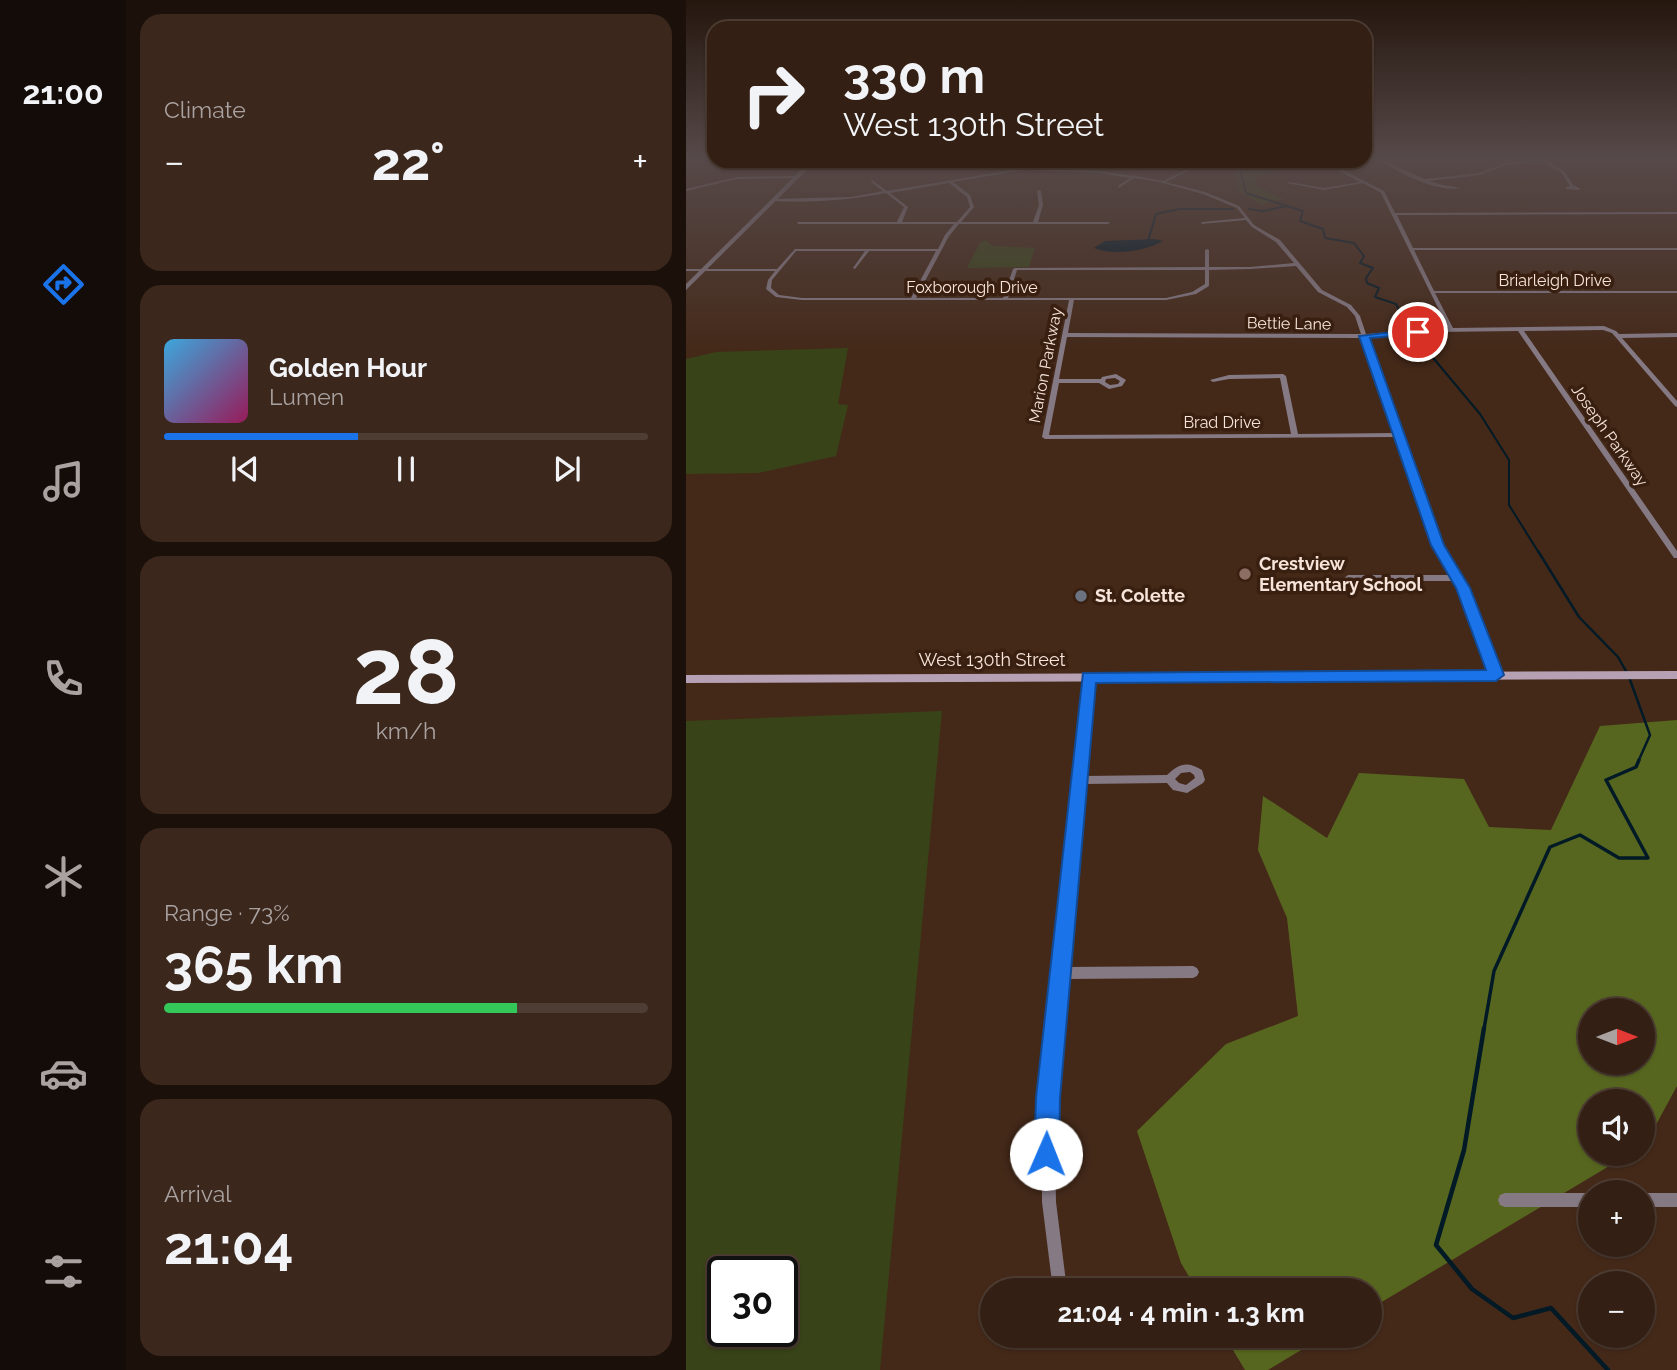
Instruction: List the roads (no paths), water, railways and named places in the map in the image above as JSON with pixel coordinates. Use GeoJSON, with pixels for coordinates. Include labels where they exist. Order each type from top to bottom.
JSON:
{"type":"FeatureCollection","features":[{"type":"Feature","properties":{"kind":"main road","name":"West 130th Street"},"geometry":{"type":"LineString","coordinates":[[686,679],[1677,675]]}},
{"type":"Feature","properties":{"kind":"street"},"geometry":{"type":"LineString","coordinates":[[686,288],[752,223]]}},
{"type":"Feature","properties":{"kind":"street"},"geometry":{"type":"LineString","coordinates":[[798,223],[1108,223]]}},
{"type":"Feature","properties":{"kind":"street"},"geometry":{"type":"LineString","coordinates":[[913,299],[948,234],[958,223]]}},
{"type":"Feature","properties":{"kind":"street"},"geometry":{"type":"LineString","coordinates":[[1253,223],[1278,241],[1321,291],[1346,304],[1357,316],[1437,545],[1458,578],[1496,675]]}},
{"type":"Feature","properties":{"kind":"street"},"geometry":{"type":"LineString","coordinates":[[1398,223],[1451,330]]}},
{"type":"Feature","properties":{"kind":"street"},"geometry":{"type":"LineString","coordinates":[[1411,249],[1677,249]]}},
{"type":"Feature","properties":{"kind":"street"},"geometry":{"type":"LineString","coordinates":[[686,270],[778,270],[795,250],[939,250]]}},
{"type":"Feature","properties":{"kind":"street"},"geometry":{"type":"LineString","coordinates":[[855,268],[868,250]]}},
{"type":"Feature","properties":{"kind":"street"},"geometry":{"type":"LineString","coordinates":[[1207,250],[1208,268]]}},
{"type":"Feature","properties":{"kind":"street"},"geometry":{"type":"LineString","coordinates":[[1005,299],[1015,269],[1208,268],[1298,264]]}},
{"type":"Feature","properties":{"kind":"street","name":"Foxborough Drive"},"geometry":{"type":"LineString","coordinates":[[778,270],[768,288],[775,295],[789,299],[1072,299],[1179,298],[1205,287],[1208,268]]}},
{"type":"Feature","properties":{"kind":"street","name":"Briarleigh Drive"},"geometry":{"type":"LineString","coordinates":[[1433,292],[1677,292]]}},
{"type":"Feature","properties":{"kind":"street","name":"Marion Parkway"},"geometry":{"type":"LineString","coordinates":[[1045,437],[1072,299]]}},
{"type":"Feature","properties":{"kind":"street","name":"Bettie Lane"},"geometry":{"type":"LineString","coordinates":[[1066,335],[1364,336],[1451,330],[1600,328],[1611,330],[1617,336],[1677,335]]}},
{"type":"Feature","properties":{"kind":"street","name":"Joseph Parkway"},"geometry":{"type":"LineString","coordinates":[[1520,329],[1677,556]]}},
{"type":"Feature","properties":{"kind":"street"},"geometry":{"type":"LineString","coordinates":[[1617,336],[1677,405]]}},
{"type":"Feature","properties":{"kind":"street"},"geometry":{"type":"LineString","coordinates":[[1213,380],[1283,376],[1295,436]]}},
{"type":"Feature","properties":{"kind":"street"},"geometry":{"type":"LineString","coordinates":[[1056,381],[1101,381]]}},
{"type":"Feature","properties":{"kind":"street","name":"Brad Drive"},"geometry":{"type":"LineString","coordinates":[[1045,437],[1399,435]]}},
{"type":"Feature","properties":{"kind":"street"},"geometry":{"type":"LineString","coordinates":[[1348,578],[1458,578]]}},
{"type":"Feature","properties":{"kind":"street"},"geometry":{"type":"LineString","coordinates":[[1058,1278],[1046,1154],[1048,1098],[1088,678]]}},
{"type":"Feature","properties":{"kind":"street"},"geometry":{"type":"LineString","coordinates":[[1079,780],[1169,779]]}},
{"type":"Feature","properties":{"kind":"street"},"geometry":{"type":"LineString","coordinates":[[1060,973],[1193,972]]}},
{"type":"Feature","properties":{"kind":"street"},"geometry":{"type":"LineString","coordinates":[[1505,1200],[1578,1200]]}},
{"type":"Feature","properties":{"kind":"street"},"geometry":{"type":"LineString","coordinates":[[1655,1200],[1677,1200]]}},
{"type":"Feature","properties":{"kind":"water"},"geometry":{"type":"Polygon","coordinates":[[[1105,241],[1163,241],[1129,251],[1110,252],[1094,248],[1105,241]]]}},
{"type":"Feature","properties":{"kind":"waterway"},"geometry":{"type":"LineString","coordinates":[[1148,241],[1153,223]]}},
{"type":"Feature","properties":{"kind":"waterway"},"geometry":{"type":"LineString","coordinates":[[1306,223],[1323,229],[1325,238],[1354,243],[1364,256],[1360,263],[1373,268],[1366,278],[1367,283],[1379,288],[1375,297],[1396,304],[1409,329],[1480,414],[1509,460],[1509,505],[1539,553]]}},
{"type":"Feature","properties":{"kind":"waterway"},"geometry":{"type":"LineString","coordinates":[[1538,551],[1579,617],[1618,657],[1626,671]]}},
{"type":"Feature","properties":{"kind":"waterway"},"geometry":{"type":"LineString","coordinates":[[1629,677],[1650,735],[1638,762]]}},
{"type":"Feature","properties":{"kind":"waterway"},"geometry":{"type":"LineString","coordinates":[[1484,1029],[1494,971],[1550,847],[1580,835],[1619,858],[1648,858],[1606,780],[1636,767],[1639,760]]}},
{"type":"Feature","properties":{"kind":"waterway"},"geometry":{"type":"LineString","coordinates":[[1484,1028],[1464,1150],[1436,1245],[1472,1289],[1513,1318],[1551,1308],[1608,1370]]}},
{"type":"Feature","properties":{"kind":"place","name":"Crestview Elementary School"},"geometry":{"type":"Point","coordinates":[1245,574]}},
{"type":"Feature","properties":{"kind":"place","name":"St. Colette"},"geometry":{"type":"Point","coordinates":[1081,596]}}]}
